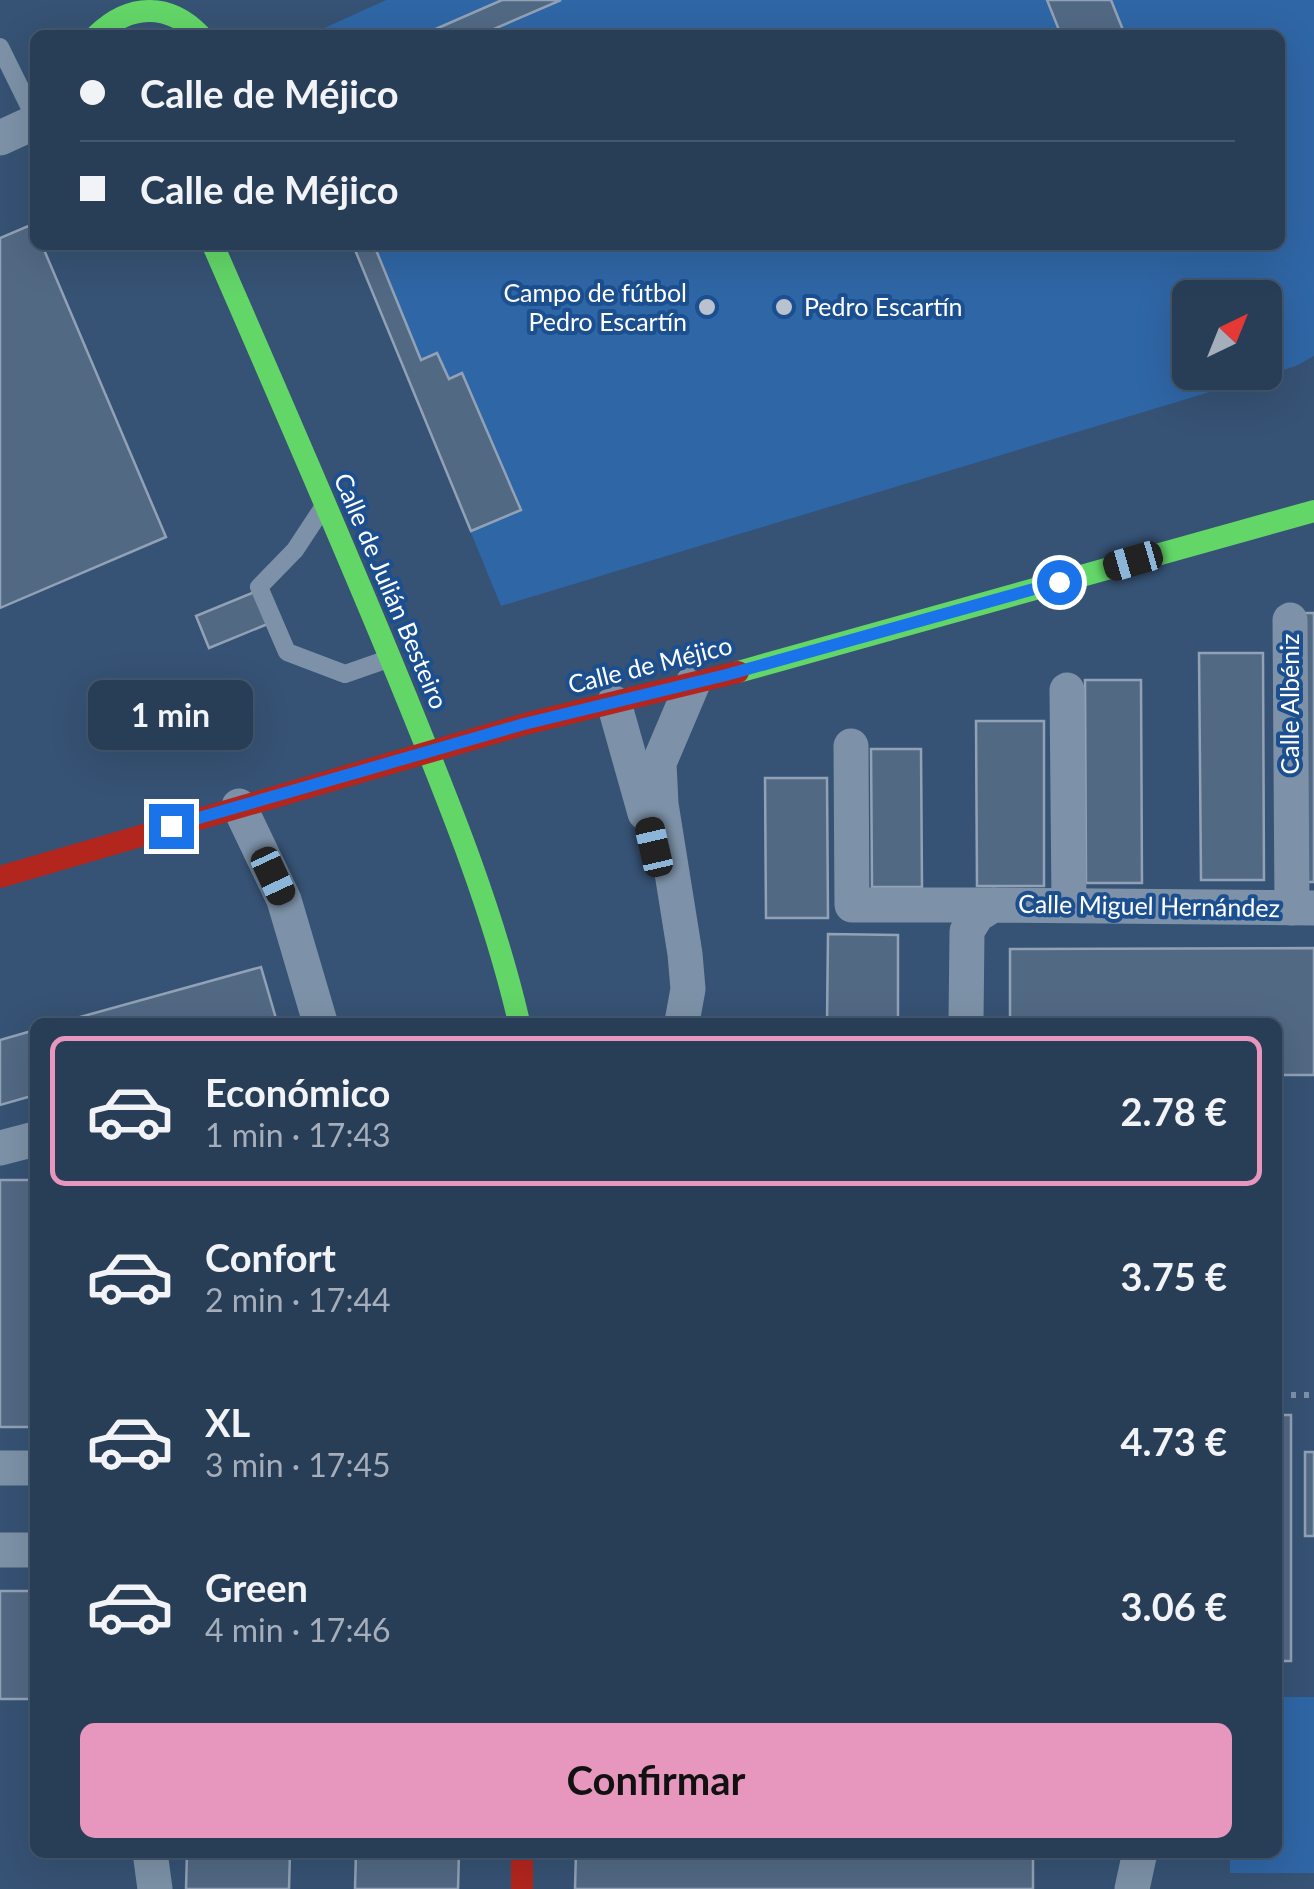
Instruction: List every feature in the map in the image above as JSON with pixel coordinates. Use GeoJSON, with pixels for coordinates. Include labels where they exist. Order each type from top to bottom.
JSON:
{"type":"FeatureCollection","features":[{"type":"Feature","properties":{"kind":"street"},"geometry":{"type":"LineString","coordinates":[[100,30],[113,8],[153,8],[182,17],[195,30]]}},
{"type":"Feature","properties":{"kind":"street"},"geometry":{"type":"LineString","coordinates":[[0,138],[30,123]]}},
{"type":"Feature","properties":{"kind":"street","name":"Calle de Julián Besteiro"},"geometry":{"type":"LineString","coordinates":[[216,250],[391,658],[494,919],[517,1018]]}},
{"type":"Feature","properties":{"kind":"street","name":"Calle de Méjico"},"geometry":{"type":"LineString","coordinates":[[0,877],[524,724],[693,683],[1314,510]]}},
{"type":"Feature","properties":{"kind":"street","name":"Calle Albéniz"},"geometry":{"type":"LineString","coordinates":[[1290,620],[1303,908]]}},
{"type":"Feature","properties":{"kind":"street"},"geometry":{"type":"LineString","coordinates":[[683,1018],[688,989],[685,954],[661,804],[659,763],[693,683]]}},
{"type":"Feature","properties":{"kind":"street"},"geometry":{"type":"LineString","coordinates":[[1067,690],[1069,904]]}},
{"type":"Feature","properties":{"kind":"street"},"geometry":{"type":"LineString","coordinates":[[614,703],[685,954]]}},
{"type":"Feature","properties":{"kind":"street"},"geometry":{"type":"LineString","coordinates":[[851,746],[852,906],[993,906]]}},
{"type":"Feature","properties":{"kind":"street"},"geometry":{"type":"LineString","coordinates":[[240,806],[284,900],[319,1018]]}},
{"type":"Feature","properties":{"kind":"street","name":"Calle Miguel Hernández"},"geometry":{"type":"LineString","coordinates":[[966,1018],[967,931],[977,915],[993,906],[1303,908]]}},
{"type":"Feature","properties":{"kind":"street"},"geometry":{"type":"LineString","coordinates":[[0,1148],[30,1140]]}},
{"type":"Feature","properties":{"kind":"street"},"geometry":{"type":"LineString","coordinates":[[0,1468],[30,1468]]}},
{"type":"Feature","properties":{"kind":"street"},"geometry":{"type":"LineString","coordinates":[[0,1550],[30,1550]]}},
{"type":"Feature","properties":{"kind":"street"},"geometry":{"type":"LineString","coordinates":[[151,1858],[155,1889]]}},
{"type":"Feature","properties":{"kind":"street"},"geometry":{"type":"LineString","coordinates":[[522,1858],[522,1889]]}},
{"type":"Feature","properties":{"kind":"street"},"geometry":{"type":"LineString","coordinates":[[1132,1889],[1139,1858]]}},
{"type":"Feature","properties":{"kind":"lane"},"geometry":{"type":"LineString","coordinates":[[0,46],[30,109]]}},
{"type":"Feature","properties":{"kind":"lane"},"geometry":{"type":"LineString","coordinates":[[325,504],[295,550],[259,587],[287,652],[345,674],[391,658]]}},
{"type":"Feature","properties":{"kind":"path"},"geometry":{"type":"LineString","coordinates":[[1282,1394],[1314,1395]]}},
{"type":"Feature","properties":{"kind":"shaded area","name":"Pedro Escartín"},"geometry":{"type":"Polygon","coordinates":[[[386,0],[1314,0],[1314,356],[1282,370],[1282,280],[1172,280],[1172,390],[1216,390],[501,606],[355,250],[1285,250],[1285,30],[320,30],[386,0]]]}},
{"type":"Feature","properties":{"kind":"shaded area"},"geometry":{"type":"Polygon","coordinates":[[[1282,1697],[1314,1697],[1314,1873],[1230,1873],[1230,1858],[1282,1858],[1282,1697]]]}},
{"type":"Feature","properties":{"kind":"building"},"geometry":{"type":"Polygon","coordinates":[[[502,0],[561,0],[492,30],[433,30],[502,0]]]}},
{"type":"Feature","properties":{"kind":"building"},"geometry":{"type":"Polygon","coordinates":[[[1047,0],[1111,0],[1123,30],[1059,30],[1047,0]]]}},
{"type":"Feature","properties":{"kind":"building"},"geometry":{"type":"Polygon","coordinates":[[[30,225],[30,250],[44,250],[166,537],[0,608],[0,238],[30,225]]]}},
{"type":"Feature","properties":{"kind":"building"},"geometry":{"type":"Polygon","coordinates":[[[355,250],[376,250],[421,360],[437,353],[449,379],[462,373],[521,510],[471,531],[355,250]]]}},
{"type":"Feature","properties":{"kind":"building"},"geometry":{"type":"Polygon","coordinates":[[[257,591],[270,623],[209,648],[196,616],[257,591]]]}},
{"type":"Feature","properties":{"kind":"building"},"geometry":{"type":"Polygon","coordinates":[[[1303,613],[1314,613],[1314,882],[1305,882],[1303,613]]]}},
{"type":"Feature","properties":{"kind":"building"},"geometry":{"type":"Polygon","coordinates":[[[1199,653],[1263,653],[1264,880],[1201,880],[1199,653]]]}},
{"type":"Feature","properties":{"kind":"building"},"geometry":{"type":"Polygon","coordinates":[[[1085,680],[1141,680],[1142,883],[1086,883],[1085,680]]]}},
{"type":"Feature","properties":{"kind":"building"},"geometry":{"type":"Polygon","coordinates":[[[976,721],[1044,721],[1044,886],[977,886],[976,721]]]}},
{"type":"Feature","properties":{"kind":"building"},"geometry":{"type":"Polygon","coordinates":[[[871,749],[921,749],[922,887],[872,887],[871,749]]]}},
{"type":"Feature","properties":{"kind":"building"},"geometry":{"type":"Polygon","coordinates":[[[765,778],[827,778],[828,918],[766,918],[765,778]]]}},
{"type":"Feature","properties":{"kind":"building"},"geometry":{"type":"Polygon","coordinates":[[[828,934],[898,935],[898,1018],[827,1018],[828,934]]]}},
{"type":"Feature","properties":{"kind":"building"},"geometry":{"type":"Polygon","coordinates":[[[1314,948],[1314,1075],[1282,1075],[1282,1018],[1010,1018],[1010,949],[1314,948]]]}},
{"type":"Feature","properties":{"kind":"building"},"geometry":{"type":"Polygon","coordinates":[[[261,967],[276,1018],[76,1018],[261,967]]]}},
{"type":"Feature","properties":{"kind":"building"},"geometry":{"type":"Polygon","coordinates":[[[30,1031],[30,1096],[0,1105],[0,1040],[30,1031]]]}},
{"type":"Feature","properties":{"kind":"building"},"geometry":{"type":"Polygon","coordinates":[[[0,1180],[30,1180],[30,1427],[0,1427],[0,1180]]]}},
{"type":"Feature","properties":{"kind":"building"},"geometry":{"type":"Polygon","coordinates":[[[1282,1415],[1291,1415],[1291,1661],[1282,1661],[1282,1415]]]}},
{"type":"Feature","properties":{"kind":"building"},"geometry":{"type":"Polygon","coordinates":[[[1305,1452],[1314,1452],[1314,1536],[1305,1536],[1305,1452]]]}},
{"type":"Feature","properties":{"kind":"building"},"geometry":{"type":"Polygon","coordinates":[[[0,1591],[30,1591],[30,1699],[0,1699],[0,1591]]]}},
{"type":"Feature","properties":{"kind":"building"},"geometry":{"type":"Polygon","coordinates":[[[187,1858],[290,1858],[289,1889],[186,1889],[187,1858]]]}},
{"type":"Feature","properties":{"kind":"building"},"geometry":{"type":"Polygon","coordinates":[[[356,1858],[459,1858],[458,1889],[355,1889],[356,1858]]]}},
{"type":"Feature","properties":{"kind":"building"},"geometry":{"type":"Polygon","coordinates":[[[576,1858],[1033,1858],[1033,1889],[575,1889],[576,1858]]]}},
{"type":"Feature","properties":{"kind":"traffic: fast"},"geometry":{"type":"LineString","coordinates":[[103,30],[122,17],[148,11],[175,17],[195,30]]}},
{"type":"Feature","properties":{"kind":"traffic: fast"},"geometry":{"type":"LineString","coordinates":[[215,250],[439,778],[483,899],[518,1018]]}},
{"type":"Feature","properties":{"kind":"traffic: fast"},"geometry":{"type":"LineString","coordinates":[[738,672],[1314,511]]}},
{"type":"Feature","properties":{"kind":"traffic: jam"},"geometry":{"type":"LineString","coordinates":[[0,877],[525,724],[738,672]]}},
{"type":"Feature","properties":{"kind":"traffic: jam"},"geometry":{"type":"LineString","coordinates":[[522,1858],[522,1889]]}},
{"type":"Feature","properties":{"kind":"place","name":"Campo de fútbol Pedro Escartín"},"geometry":{"type":"Point","coordinates":[707,307]}},
{"type":"Feature","properties":{"kind":"place","name":"Pedro Escartín"},"geometry":{"type":"Point","coordinates":[784,307]}},
{"type":"Feature","properties":{"kind":"route"},"geometry":{"type":"LineString","coordinates":[[171,826],[524,724],[726,675],[1059,582]]}}]}
